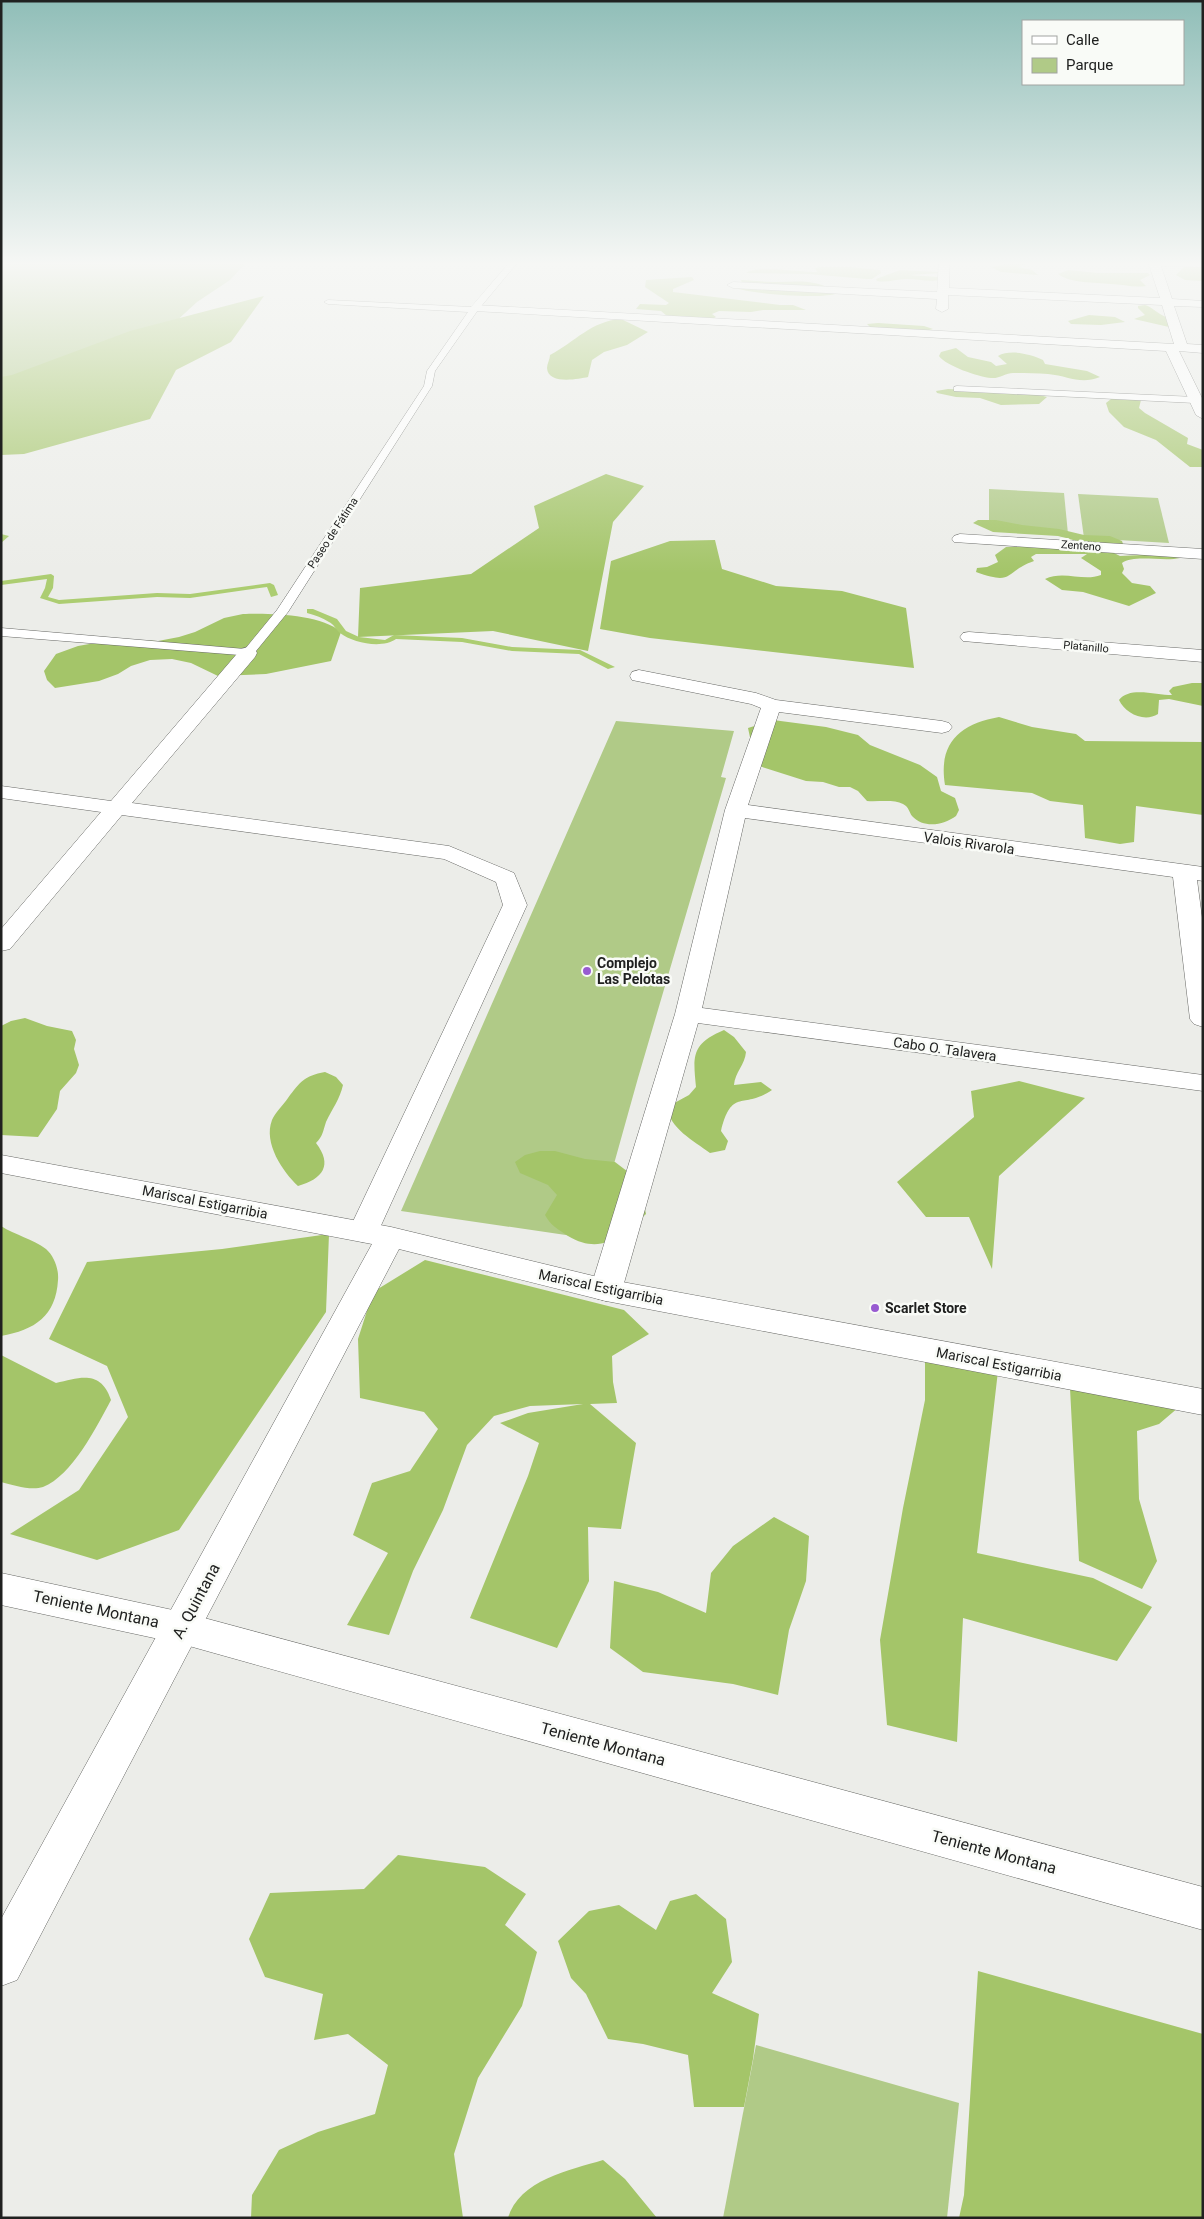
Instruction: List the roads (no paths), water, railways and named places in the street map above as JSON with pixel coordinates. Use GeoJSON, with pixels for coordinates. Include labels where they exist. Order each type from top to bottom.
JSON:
{"type":"FeatureCollection","features":[{"type":"Feature","properties":{"kind":"street"},"geometry":{"type":"LineString","coordinates":[[1183,366],[1195,400],[1203,415]]}},
{"type":"Feature","properties":{"kind":"street","name":"Zenteno"},"geometry":{"type":"LineString","coordinates":[[960,539],[1203,554]]}},
{"type":"Feature","properties":{"kind":"street","name":"Platanillo"},"geometry":{"type":"LineString","coordinates":[[969,637],[1203,656]]}},
{"type":"Feature","properties":{"kind":"street","name":"Paseo de Fátima"},"geometry":{"type":"LineString","coordinates":[[1,944],[248,653]]}},
{"type":"Feature","properties":{"kind":"street"},"geometry":{"type":"LineString","coordinates":[[639,676],[756,699],[772,705],[942,727]]}},
{"type":"Feature","properties":{"kind":"street"},"geometry":{"type":"LineString","coordinates":[[606,1290],[688,1014],[736,810],[772,705]]}},
{"type":"Feature","properties":{"kind":"street","name":"A. Quintana"},"geometry":{"type":"LineString","coordinates":[[1,792],[124,799],[449,853],[506,878],[515,905],[377,1235],[182,1628],[1,1964]]}},
{"type":"Feature","properties":{"kind":"street","name":"Valois Rivarola"},"geometry":{"type":"LineString","coordinates":[[736,810],[1193,873]]}},
{"type":"Feature","properties":{"kind":"street"},"geometry":{"type":"LineString","coordinates":[[1193,873],[1203,1019]]}},
{"type":"Feature","properties":{"kind":"street","name":"Cabo O. Talavera"},"geometry":{"type":"LineString","coordinates":[[688,1014],[1203,1083]]}},
{"type":"Feature","properties":{"kind":"street","name":"Mariscal Estigarribia"},"geometry":{"type":"LineString","coordinates":[[1,1164],[377,1235],[606,1290],[1203,1402]]}},
{"type":"Feature","properties":{"kind":"street","name":"Teniente Montana"},"geometry":{"type":"LineString","coordinates":[[1,1588],[182,1628],[1203,1909]]}},
{"type":"Feature","properties":{"kind":"lane","name":"Paseo de Fátima"},"geometry":{"type":"LineString","coordinates":[[248,653],[282,612],[428,386],[431,371],[435,366]]}},
{"type":"Feature","properties":{"kind":"lane"},"geometry":{"type":"LineString","coordinates":[[957,389],[1195,400]]}},
{"type":"Feature","properties":{"kind":"lane"},"geometry":{"type":"LineString","coordinates":[[1,632],[248,653]]}},
{"type":"Feature","properties":{"kind":"waterway"},"geometry":{"type":"LineString","coordinates":[[1,536],[6,536],[1,541]]}},
{"type":"Feature","properties":{"kind":"waterway"},"geometry":{"type":"LineString","coordinates":[[1,583],[51,576],[49,588],[44,598],[59,602],[157,595],[190,596],[270,585],[274,595]]}},
{"type":"Feature","properties":{"kind":"waterway"},"geometry":{"type":"LineString","coordinates":[[310,611],[334,621],[338,627],[350,636],[364,640],[387,642],[394,637],[462,640],[512,649],[580,652],[611,667]]}},
{"type":"Feature","properties":{"kind":"place","name":"Complejo Las Pelotas"},"geometry":{"type":"Point","coordinates":[587,971]}},
{"type":"Feature","properties":{"kind":"place","name":"Scarlet Store"},"geometry":{"type":"Point","coordinates":[875,1308]}}]}
